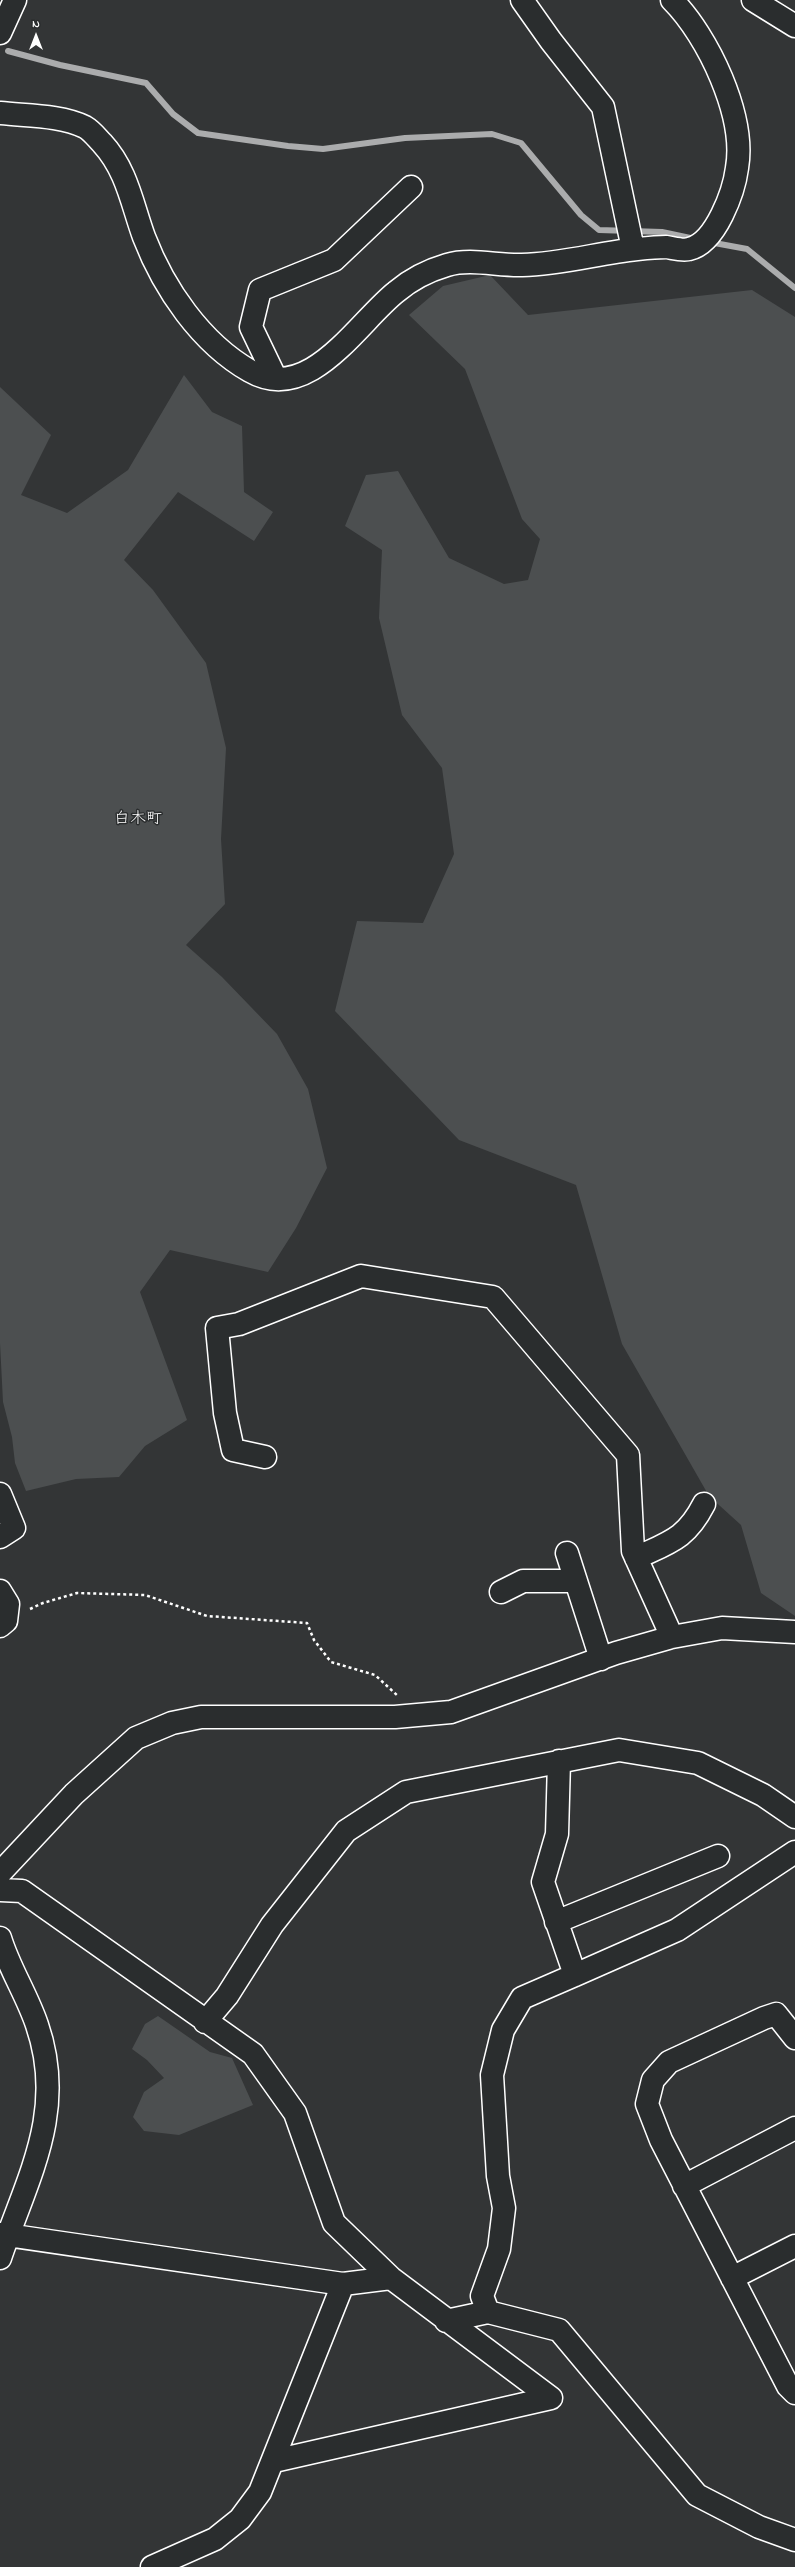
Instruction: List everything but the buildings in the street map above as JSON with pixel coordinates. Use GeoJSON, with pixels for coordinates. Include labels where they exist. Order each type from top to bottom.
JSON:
{"type":"FeatureCollection","features":[{"type":"Feature","properties":{"kind":"street"},"geometry":{"type":"LineString","coordinates":[[0,33],[15,0]]}},
{"type":"Feature","properties":{"kind":"street"},"geometry":{"type":"LineString","coordinates":[[522,0],[551,41],[603,107],[633,249]]}},
{"type":"Feature","properties":{"kind":"street"},"geometry":{"type":"LineString","coordinates":[[0,113],[69,121],[88,128],[109,151],[122,172],[144,238],[181,305],[203,333],[229,358],[254,374],[276,379],[293,379],[323,362],[398,290],[422,276],[450,264],[486,262],[521,265],[572,261],[633,249],[662,247],[690,249],[704,240],[719,221],[734,187],[738,162],[738,133],[722,77],[686,14],[672,0]]}},
{"type":"Feature","properties":{"kind":"street"},"geometry":{"type":"LineString","coordinates":[[753,0],[795,26]]}},
{"type":"Feature","properties":{"kind":"street"},"geometry":{"type":"LineString","coordinates":[[276,379],[250,327],[260,290],[334,260],[411,187]]}},
{"type":"Feature","properties":{"kind":"street"},"geometry":{"type":"LineString","coordinates":[[265,1457],[233,1450],[225,1413],[217,1328],[239,1324],[361,1276],[493,1297],[628,1455],[633,1551],[672,1637]]}},
{"type":"Feature","properties":{"kind":"street"},"geometry":{"type":"LineString","coordinates":[[0,1494],[14,1528],[0,1537]]}},
{"type":"Feature","properties":{"kind":"street"},"geometry":{"type":"LineString","coordinates":[[636,1558],[680,1537],[694,1522],[704,1504]]}},
{"type":"Feature","properties":{"kind":"street"},"geometry":{"type":"LineString","coordinates":[[567,1553],[601,1659]]}},
{"type":"Feature","properties":{"kind":"street"},"geometry":{"type":"LineString","coordinates":[[501,1592],[523,1581],[576,1581]]}},
{"type":"Feature","properties":{"kind":"street"},"geometry":{"type":"LineString","coordinates":[[0,1592],[8,1604],[3,1624]]}},
{"type":"Feature","properties":{"kind":"street"},"geometry":{"type":"LineString","coordinates":[[0,1873],[74,1794],[136,1738],[172,1724],[201,1717],[400,1717],[451,1712],[601,1659],[672,1637],[722,1628],[795,1632]]}},
{"type":"Feature","properties":{"kind":"street"},"geometry":{"type":"LineString","coordinates":[[205,2022],[227,1996],[272,1925],[346,1831],[406,1792],[619,1750],[698,1763],[763,1795],[795,1817]]}},
{"type":"Feature","properties":{"kind":"street"},"geometry":{"type":"LineString","coordinates":[[560,1762],[557,1834],[543,1882],[575,1975]]}},
{"type":"Feature","properties":{"kind":"street"},"geometry":{"type":"LineString","coordinates":[[488,2312],[482,2296],[499,2249],[504,2208],[498,2176],[492,2074],[503,2030],[522,1998],[677,1930],[795,1852]]}},
{"type":"Feature","properties":{"kind":"street"},"geometry":{"type":"LineString","coordinates":[[556,1922],[718,1856]]}},
{"type":"Feature","properties":{"kind":"street"},"geometry":{"type":"LineString","coordinates":[[0,1890],[22,1891],[205,2022],[253,2054],[295,2113],[334,2223],[391,2278],[446,2321],[551,2398],[274,2461]]}},
{"type":"Feature","properties":{"kind":"street"},"geometry":{"type":"LineString","coordinates":[[0,1938],[37,2025],[49,2071],[46,2125],[28,2188],[4,2234],[0,2258]]}},
{"type":"Feature","properties":{"kind":"street"},"geometry":{"type":"LineString","coordinates":[[795,2038],[776,2014],[669,2062],[653,2080],[647,2104],[661,2140],[732,2278],[788,2368],[788,2386],[795,2393]]}},
{"type":"Feature","properties":{"kind":"street"},"geometry":{"type":"LineString","coordinates":[[684,2186],[795,2128]]}},
{"type":"Feature","properties":{"kind":"street"},"geometry":{"type":"LineString","coordinates":[[4,2234],[342,2284],[391,2278]]}},
{"type":"Feature","properties":{"kind":"street"},"geometry":{"type":"LineString","coordinates":[[732,2278],[795,2246]]}},
{"type":"Feature","properties":{"kind":"street"},"geometry":{"type":"LineString","coordinates":[[152,2567],[215,2539],[240,2519],[260,2492],[274,2461],[342,2284]]}},
{"type":"Feature","properties":{"kind":"street"},"geometry":{"type":"LineString","coordinates":[[446,2321],[488,2312],[559,2330],[697,2495],[759,2527],[795,2540]]}},
{"type":"Feature","properties":{"kind":"path"},"geometry":{"type":"LineString","coordinates":[[3,1624],[42,1603],[77,1593],[145,1595],[207,1616],[307,1623],[314,1640],[331,1662],[375,1675],[395,1692],[400,1700],[400,1717]]}},
{"type":"Feature","properties":{"kind":"shaded area"},"geometry":{"type":"Polygon","coordinates":[[[490,275],[528,315],[752,290],[795,317],[795,1616],[761,1593],[741,1525],[709,1496],[622,1344],[576,1185],[459,1140],[335,1011],[357,921],[423,923],[454,854],[442,768],[402,715],[379,618],[382,550],[345,526],[366,475],[398,471],[449,558],[504,584],[528,580],[540,539],[522,519],[465,369],[409,315],[443,286],[490,275]]]}},
{"type":"Feature","properties":{"kind":"shaded area"},"geometry":{"type":"Polygon","coordinates":[[[184,375],[212,412],[242,426],[244,492],[273,512],[254,541],[178,492],[124,560],[153,590],[206,663],[226,748],[221,839],[225,904],[186,945],[222,977],[277,1034],[308,1089],[327,1168],[296,1228],[268,1272],[170,1250],[140,1292],[187,1420],[145,1446],[119,1477],[76,1479],[26,1491],[15,1463],[12,1437],[3,1402],[0,1343],[0,387],[51,435],[21,495],[67,513],[128,470],[184,375]]]}},
{"type":"Feature","properties":{"kind":"shaded area"},"geometry":{"type":"Polygon","coordinates":[[[158,2016],[210,2052],[232,2058],[253,2105],[179,2135],[144,2131],[133,2117],[144,2092],[164,2078],[147,2060],[132,2049],[145,2024],[158,2016]]]}},
{"type":"Feature","properties":{"kind":"waterway"},"geometry":{"type":"LineString","coordinates":[[8,51],[60,65],[146,83],[173,114],[198,133],[288,146],[323,149],[405,138],[492,134],[521,143],[581,215],[599,230],[662,232],[695,239]]}},
{"type":"Feature","properties":{"kind":"waterway"},"geometry":{"type":"LineString","coordinates":[[709,242],[747,249],[795,288]]}},
{"type":"Feature","properties":{"kind":"district","name":"白木町"},"geometry":{"type":"Point","coordinates":[138,820]}}]}
